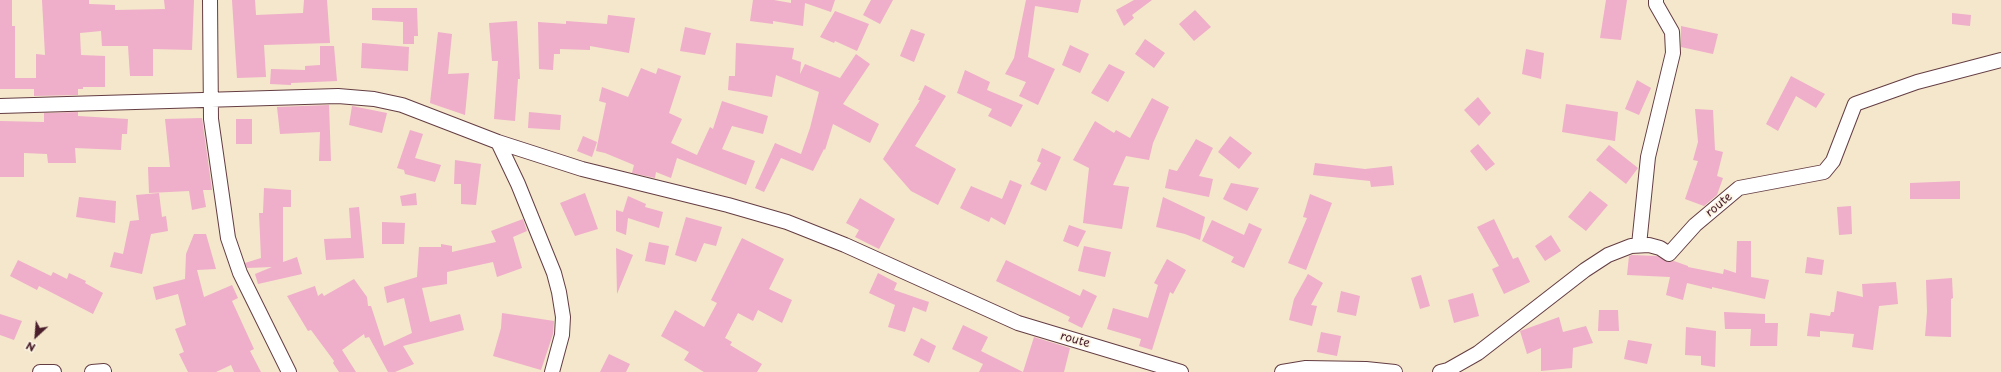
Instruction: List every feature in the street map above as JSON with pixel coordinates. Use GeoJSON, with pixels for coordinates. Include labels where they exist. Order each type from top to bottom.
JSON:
{"type":"FeatureCollection","features":[{"type":"Feature","properties":{"kind":"street"},"geometry":{"type":"LineString","coordinates":[[210,0],[211,119],[228,238],[240,273],[289,372]]}},
{"type":"Feature","properties":{"kind":"street"},"geometry":{"type":"LineString","coordinates":[[1639,245],[1648,157],[1673,53],[1672,32],[1656,4],[1656,0]]}},
{"type":"Feature","properties":{"kind":"street","name":"route"},"geometry":{"type":"LineString","coordinates":[[1440,372],[1448,370],[1478,353],[1585,270],[1608,255],[1631,246],[1639,245],[1649,245],[1660,248],[1669,254],[1695,225],[1739,188],[1824,172],[1833,161],[1855,104],[1917,82],[2001,60]]}},
{"type":"Feature","properties":{"kind":"street","name":"route"},"geometry":{"type":"LineString","coordinates":[[0,106],[338,96],[374,99],[402,105],[498,142],[582,169],[728,205],[787,222],[845,245],[1018,322],[1181,372]]}},
{"type":"Feature","properties":{"kind":"street"},"geometry":{"type":"LineString","coordinates":[[498,142],[518,184],[554,273],[559,292],[563,317],[562,335],[552,372]]}},
{"type":"Feature","properties":{"kind":"street"},"geometry":{"type":"LineString","coordinates":[[1282,372],[1306,368],[1366,369],[1395,372]]}},
{"type":"Feature","properties":{"kind":"street"},"geometry":{"type":"LineString","coordinates":[[40,372],[54,372]]}},
{"type":"Feature","properties":{"kind":"building"},"geometry":{"type":"Polygon","coordinates":[[[0,0],[12,0],[12,26],[15,26],[15,78],[36,78],[36,54],[45,55],[42,0],[89,0],[89,4],[115,5],[115,10],[165,9],[164,0],[194,0],[192,50],[153,49],[153,76],[130,76],[128,46],[102,46],[101,31],[80,33],[81,55],[105,56],[105,87],[83,87],[83,89],[78,89],[78,95],[34,96],[34,89],[0,89],[0,0]]]}},
{"type":"Feature","properties":{"kind":"building"},"geometry":{"type":"Polygon","coordinates":[[[232,0],[255,0],[256,15],[303,13],[304,0],[327,0],[330,43],[264,45],[266,77],[237,78],[232,0]]]}},
{"type":"Feature","properties":{"kind":"building"},"geometry":{"type":"Polygon","coordinates":[[[753,0],[774,0],[791,3],[791,0],[835,0],[831,12],[805,3],[803,26],[773,21],[773,24],[750,21],[753,0]]]}},
{"type":"Feature","properties":{"kind":"building"},"geometry":{"type":"Polygon","coordinates":[[[871,0],[893,0],[880,24],[863,15],[871,0]]]}},
{"type":"Feature","properties":{"kind":"building"},"geometry":{"type":"Polygon","coordinates":[[[1026,0],[1081,0],[1078,13],[1035,6],[1028,57],[1055,69],[1038,105],[1019,96],[1026,82],[1005,74],[1014,58],[1026,0]]]}},
{"type":"Feature","properties":{"kind":"building"},"geometry":{"type":"Polygon","coordinates":[[[1134,0],[1152,0],[1132,15],[1134,18],[1124,26],[1116,10],[1134,0]]]}},
{"type":"Feature","properties":{"kind":"building"},"geometry":{"type":"Polygon","coordinates":[[[1606,0],[1627,0],[1621,40],[1600,38],[1606,0]]]}},
{"type":"Feature","properties":{"kind":"building"},"geometry":{"type":"Polygon","coordinates":[[[372,8],[417,8],[418,36],[414,36],[414,44],[403,44],[403,22],[372,20],[372,8]]]}},
{"type":"Feature","properties":{"kind":"building"},"geometry":{"type":"Polygon","coordinates":[[[1195,10],[1211,27],[1194,41],[1179,24],[1195,10]]]}},
{"type":"Feature","properties":{"kind":"building"},"geometry":{"type":"Polygon","coordinates":[[[835,11],[869,24],[857,51],[835,41],[834,43],[820,37],[835,11]]]}},
{"type":"Feature","properties":{"kind":"building"},"geometry":{"type":"Polygon","coordinates":[[[1952,13],[1971,15],[1970,26],[1952,24],[1952,13]]]}},
{"type":"Feature","properties":{"kind":"building"},"geometry":{"type":"Polygon","coordinates":[[[608,15],[635,18],[629,53],[590,46],[590,50],[560,49],[560,54],[554,54],[553,70],[539,69],[538,22],[566,24],[566,21],[607,24],[608,15]]]}},
{"type":"Feature","properties":{"kind":"building"},"geometry":{"type":"Polygon","coordinates":[[[517,21],[520,79],[518,79],[515,121],[494,119],[498,61],[492,61],[489,23],[517,21]]]}},
{"type":"Feature","properties":{"kind":"building"},"geometry":{"type":"Polygon","coordinates":[[[1681,26],[1718,34],[1713,54],[1681,47],[1681,26]]]}},
{"type":"Feature","properties":{"kind":"building"},"geometry":{"type":"Polygon","coordinates":[[[685,27],[711,33],[705,55],[680,51],[685,27]]]}},
{"type":"Feature","properties":{"kind":"building"},"geometry":{"type":"Polygon","coordinates":[[[911,29],[925,34],[914,62],[900,56],[911,29]]]}},
{"type":"Feature","properties":{"kind":"building"},"geometry":{"type":"Polygon","coordinates":[[[438,32],[452,34],[448,74],[469,73],[465,115],[430,103],[438,32]]]}},
{"type":"Feature","properties":{"kind":"building"},"geometry":{"type":"Polygon","coordinates":[[[1145,39],[1165,53],[1154,68],[1135,54],[1145,39]]]}},
{"type":"Feature","properties":{"kind":"building"},"geometry":{"type":"Polygon","coordinates":[[[362,43],[409,47],[408,71],[361,68],[362,43]]]}},
{"type":"Feature","properties":{"kind":"building"},"geometry":{"type":"Polygon","coordinates":[[[736,43],[794,48],[792,59],[801,62],[800,74],[805,64],[840,78],[856,54],[870,64],[843,104],[879,124],[870,143],[833,124],[825,150],[824,149],[813,171],[781,158],[764,192],[755,188],[775,143],[801,154],[810,128],[819,92],[776,75],[772,97],[728,90],[729,76],[735,76],[736,43]]]}},
{"type":"Feature","properties":{"kind":"building"},"geometry":{"type":"Polygon","coordinates":[[[1070,45],[1089,54],[1080,73],[1062,65],[1070,45]]]}},
{"type":"Feature","properties":{"kind":"building"},"geometry":{"type":"Polygon","coordinates":[[[320,46],[334,46],[337,81],[291,83],[291,85],[270,84],[271,69],[305,70],[305,66],[320,65],[320,46]]]}},
{"type":"Feature","properties":{"kind":"building"},"geometry":{"type":"Polygon","coordinates":[[[1526,49],[1544,53],[1541,79],[1522,74],[1526,49]]]}},
{"type":"Feature","properties":{"kind":"building"},"geometry":{"type":"Polygon","coordinates":[[[1109,64],[1125,72],[1108,102],[1091,93],[1109,64]]]}},
{"type":"Feature","properties":{"kind":"building"},"geometry":{"type":"Polygon","coordinates":[[[641,68],[656,74],[658,68],[681,76],[669,113],[682,119],[671,143],[697,155],[710,127],[713,129],[722,101],[768,116],[763,134],[732,126],[722,149],[755,161],[746,185],[677,158],[671,178],[656,172],[655,178],[632,173],[634,165],[605,153],[596,151],[606,103],[599,101],[602,87],[628,97],[641,68]]]}},
{"type":"Feature","properties":{"kind":"building"},"geometry":{"type":"Polygon","coordinates":[[[965,70],[990,82],[987,90],[1023,105],[1011,127],[988,116],[992,109],[957,93],[965,70]]]}},
{"type":"Feature","properties":{"kind":"building"},"geometry":{"type":"Polygon","coordinates":[[[1791,76],[1825,94],[1816,108],[1796,96],[1778,131],[1766,124],[1791,76]]]}},
{"type":"Feature","properties":{"kind":"building"},"geometry":{"type":"Polygon","coordinates":[[[1637,80],[1651,88],[1639,115],[1625,109],[1637,80]]]}},
{"type":"Feature","properties":{"kind":"building"},"geometry":{"type":"Polygon","coordinates":[[[925,85],[946,96],[915,146],[956,169],[938,205],[911,191],[883,159],[920,100],[918,100],[925,85]]]}},
{"type":"Feature","properties":{"kind":"building"},"geometry":{"type":"Polygon","coordinates":[[[1478,97],[1491,113],[1479,126],[1464,110],[1478,97]]]}},
{"type":"Feature","properties":{"kind":"building"},"geometry":{"type":"Polygon","coordinates":[[[1152,98],[1169,107],[1153,143],[1149,160],[1126,156],[1113,185],[1129,187],[1122,229],[1083,223],[1089,168],[1073,160],[1095,121],[1114,133],[1116,130],[1130,138],[1152,98]]]}},
{"type":"Feature","properties":{"kind":"building"},"geometry":{"type":"Polygon","coordinates":[[[1566,104],[1618,112],[1615,141],[1562,132],[1566,104]]]}},
{"type":"Feature","properties":{"kind":"building"},"geometry":{"type":"Polygon","coordinates":[[[329,105],[331,161],[319,161],[320,132],[280,134],[277,107],[329,105]]]}},
{"type":"Feature","properties":{"kind":"building"},"geometry":{"type":"Polygon","coordinates":[[[352,106],[387,113],[382,133],[349,125],[352,106]]]}},
{"type":"Feature","properties":{"kind":"building"},"geometry":{"type":"Polygon","coordinates":[[[1695,109],[1713,110],[1715,150],[1723,152],[1717,176],[1723,178],[1717,195],[1704,206],[1685,199],[1698,161],[1693,160],[1698,142],[1695,109]]]}},
{"type":"Feature","properties":{"kind":"building"},"geometry":{"type":"Polygon","coordinates":[[[78,112],[78,116],[128,119],[127,134],[122,134],[121,150],[75,148],[76,163],[48,163],[47,154],[24,153],[24,177],[0,177],[0,121],[44,122],[44,113],[78,112]]]}},
{"type":"Feature","properties":{"kind":"building"},"geometry":{"type":"Polygon","coordinates":[[[529,112],[561,115],[560,130],[528,128],[529,112]]]}},
{"type":"Feature","properties":{"kind":"building"},"geometry":{"type":"Polygon","coordinates":[[[202,118],[212,190],[203,190],[206,207],[192,210],[189,191],[149,193],[148,167],[170,167],[165,119],[202,118]]]}},
{"type":"Feature","properties":{"kind":"building"},"geometry":{"type":"Polygon","coordinates":[[[236,119],[252,119],[252,144],[236,144],[236,119]]]}},
{"type":"Feature","properties":{"kind":"building"},"geometry":{"type":"Polygon","coordinates":[[[410,130],[423,134],[415,158],[441,165],[435,182],[405,174],[404,170],[397,168],[410,130]]]}},
{"type":"Feature","properties":{"kind":"building"},"geometry":{"type":"Polygon","coordinates":[[[583,136],[597,142],[592,157],[577,151],[583,136]]]}},
{"type":"Feature","properties":{"kind":"building"},"geometry":{"type":"Polygon","coordinates":[[[1230,136],[1252,153],[1239,169],[1218,152],[1230,136]]]}},
{"type":"Feature","properties":{"kind":"building"},"geometry":{"type":"Polygon","coordinates":[[[1196,139],[1213,148],[1199,176],[1213,179],[1209,197],[1165,188],[1169,169],[1177,171],[1196,139]]]}},
{"type":"Feature","properties":{"kind":"building"},"geometry":{"type":"Polygon","coordinates":[[[1478,144],[1495,164],[1486,171],[1470,151],[1478,144]]]}},
{"type":"Feature","properties":{"kind":"building"},"geometry":{"type":"Polygon","coordinates":[[[1609,145],[1638,168],[1626,184],[1596,160],[1609,145]]]}},
{"type":"Feature","properties":{"kind":"building"},"geometry":{"type":"Polygon","coordinates":[[[1042,148],[1061,157],[1046,191],[1030,184],[1041,163],[1037,161],[1042,148]]]}},
{"type":"Feature","properties":{"kind":"building"},"geometry":{"type":"Polygon","coordinates":[[[455,160],[481,164],[476,205],[461,204],[461,184],[454,184],[455,160]]]}},
{"type":"Feature","properties":{"kind":"building"},"geometry":{"type":"Polygon","coordinates":[[[1315,163],[1365,169],[1392,166],[1394,185],[1371,187],[1370,181],[1313,175],[1315,163]]]}},
{"type":"Feature","properties":{"kind":"building"},"geometry":{"type":"Polygon","coordinates":[[[1010,180],[1022,185],[1005,225],[991,217],[989,222],[960,208],[971,186],[1002,199],[1010,180]]]}},
{"type":"Feature","properties":{"kind":"building"},"geometry":{"type":"Polygon","coordinates":[[[1960,181],[1960,199],[1910,199],[1910,183],[1960,181]]]}},
{"type":"Feature","properties":{"kind":"building"},"geometry":{"type":"Polygon","coordinates":[[[1231,183],[1259,188],[1247,211],[1223,199],[1231,183]]]}},
{"type":"Feature","properties":{"kind":"building"},"geometry":{"type":"Polygon","coordinates":[[[264,188],[291,190],[291,207],[283,207],[283,262],[297,257],[302,274],[258,284],[255,274],[272,267],[247,268],[245,263],[261,258],[259,213],[263,213],[264,188]]]}},
{"type":"Feature","properties":{"kind":"building"},"geometry":{"type":"Polygon","coordinates":[[[1590,191],[1608,205],[1586,231],[1568,217],[1590,191]]]}},
{"type":"Feature","properties":{"kind":"building"},"geometry":{"type":"Polygon","coordinates":[[[159,193],[162,217],[166,216],[168,231],[151,234],[142,274],[110,267],[114,252],[123,254],[130,221],[139,220],[136,195],[159,193]]]}},
{"type":"Feature","properties":{"kind":"building"},"geometry":{"type":"Polygon","coordinates":[[[416,193],[417,205],[402,206],[400,196],[416,193]]]}},
{"type":"Feature","properties":{"kind":"building"},"geometry":{"type":"Polygon","coordinates":[[[585,193],[598,229],[575,236],[560,203],[585,193]]]}},
{"type":"Feature","properties":{"kind":"building"},"geometry":{"type":"Polygon","coordinates":[[[1310,194],[1332,203],[1306,270],[1288,263],[1307,218],[1303,217],[1310,194]]]}},
{"type":"Feature","properties":{"kind":"building"},"geometry":{"type":"Polygon","coordinates":[[[628,196],[646,204],[645,207],[663,212],[659,228],[628,218],[626,235],[616,231],[616,210],[623,212],[628,196]]]}},
{"type":"Feature","properties":{"kind":"building"},"geometry":{"type":"Polygon","coordinates":[[[79,197],[116,201],[115,223],[76,217],[79,197]]]}},
{"type":"Feature","properties":{"kind":"building"},"geometry":{"type":"Polygon","coordinates":[[[1163,197],[1205,217],[1200,240],[1185,234],[1156,227],[1163,197]]]}},
{"type":"Feature","properties":{"kind":"building"},"geometry":{"type":"Polygon","coordinates":[[[860,198],[895,219],[879,249],[855,237],[859,230],[846,223],[860,198]]]}},
{"type":"Feature","properties":{"kind":"building"},"geometry":{"type":"Polygon","coordinates":[[[1851,206],[1852,234],[1839,235],[1837,207],[1851,206]]]}},
{"type":"Feature","properties":{"kind":"building"},"geometry":{"type":"Polygon","coordinates":[[[359,207],[364,258],[326,260],[324,239],[351,238],[349,208],[359,207]]]}},
{"type":"Feature","properties":{"kind":"building"},"geometry":{"type":"Polygon","coordinates":[[[686,217],[722,227],[716,246],[704,243],[696,262],[675,255],[686,217]]]}},
{"type":"Feature","properties":{"kind":"building"},"geometry":{"type":"Polygon","coordinates":[[[523,219],[527,231],[513,237],[522,268],[497,277],[493,262],[447,272],[447,284],[422,288],[430,322],[460,314],[464,330],[403,346],[414,364],[395,372],[388,372],[369,337],[365,338],[364,334],[342,350],[356,372],[339,372],[333,363],[334,361],[311,330],[308,331],[287,296],[315,286],[318,296],[322,293],[324,296],[354,279],[367,297],[368,306],[371,306],[384,346],[412,333],[404,298],[387,303],[384,287],[417,277],[419,247],[441,247],[441,244],[452,246],[452,252],[496,242],[491,231],[523,219]]]}},
{"type":"Feature","properties":{"kind":"building"},"geometry":{"type":"Polygon","coordinates":[[[1494,219],[1513,259],[1518,257],[1530,282],[1504,294],[1492,269],[1499,266],[1477,227],[1494,219]]]}},
{"type":"Feature","properties":{"kind":"building"},"geometry":{"type":"Polygon","coordinates":[[[1212,220],[1244,235],[1249,223],[1262,229],[1244,268],[1231,262],[1234,257],[1202,241],[1212,220]]]}},
{"type":"Feature","properties":{"kind":"building"},"geometry":{"type":"Polygon","coordinates":[[[382,222],[405,223],[404,244],[382,244],[382,222]]]}},
{"type":"Feature","properties":{"kind":"building"},"geometry":{"type":"Polygon","coordinates":[[[1069,225],[1086,231],[1078,247],[1063,241],[1069,225]]]}},
{"type":"Feature","properties":{"kind":"building"},"geometry":{"type":"Polygon","coordinates":[[[194,234],[206,234],[216,269],[197,270],[204,297],[232,285],[238,298],[232,301],[254,349],[250,351],[261,372],[234,372],[231,365],[216,372],[188,372],[179,354],[184,352],[175,329],[186,325],[178,294],[156,300],[153,287],[185,279],[186,254],[194,234]]]}},
{"type":"Feature","properties":{"kind":"building"},"geometry":{"type":"Polygon","coordinates":[[[1551,235],[1561,251],[1545,261],[1535,246],[1551,235]]]}},
{"type":"Feature","properties":{"kind":"building"},"geometry":{"type":"Polygon","coordinates":[[[742,238],[784,259],[769,289],[792,300],[782,323],[758,310],[753,321],[738,313],[725,338],[732,342],[730,345],[762,364],[757,372],[704,372],[684,360],[689,352],[661,336],[675,310],[704,327],[717,303],[711,300],[742,238]]]}},
{"type":"Feature","properties":{"kind":"building"},"geometry":{"type":"Polygon","coordinates":[[[1737,241],[1751,241],[1751,277],[1769,280],[1765,299],[1687,283],[1683,300],[1666,295],[1670,277],[1627,275],[1629,256],[1632,255],[1657,256],[1668,262],[1674,261],[1688,267],[1723,274],[1724,269],[1736,273],[1737,241]]]}},
{"type":"Feature","properties":{"kind":"building"},"geometry":{"type":"Polygon","coordinates":[[[649,242],[669,246],[665,265],[645,261],[649,242]]]}},
{"type":"Feature","properties":{"kind":"building"},"geometry":{"type":"Polygon","coordinates":[[[1084,246],[1111,252],[1105,277],[1078,271],[1084,246]]]}},
{"type":"Feature","properties":{"kind":"building"},"geometry":{"type":"Polygon","coordinates":[[[616,248],[633,255],[617,294],[616,248]]]}},
{"type":"Feature","properties":{"kind":"building"},"geometry":{"type":"Polygon","coordinates":[[[1807,257],[1824,260],[1822,275],[1805,273],[1807,257]]]}},
{"type":"Feature","properties":{"kind":"building"},"geometry":{"type":"Polygon","coordinates":[[[1167,259],[1186,270],[1173,294],[1170,292],[1152,350],[1139,346],[1141,339],[1107,329],[1113,308],[1148,318],[1158,285],[1154,283],[1167,259]]]}},
{"type":"Feature","properties":{"kind":"building"},"geometry":{"type":"Polygon","coordinates":[[[18,260],[51,276],[53,272],[67,279],[69,273],[86,281],[85,283],[103,293],[93,314],[39,286],[37,290],[10,276],[18,260]]]}},
{"type":"Feature","properties":{"kind":"building"},"geometry":{"type":"Polygon","coordinates":[[[1006,260],[1080,296],[1083,289],[1097,296],[1082,328],[1068,321],[1070,317],[996,281],[1006,260]]]}},
{"type":"Feature","properties":{"kind":"building"},"geometry":{"type":"Polygon","coordinates":[[[878,273],[897,283],[894,290],[929,302],[926,312],[913,307],[905,332],[888,327],[895,305],[869,293],[878,273]]]}},
{"type":"Feature","properties":{"kind":"building"},"geometry":{"type":"Polygon","coordinates":[[[1308,274],[1323,283],[1311,305],[1317,306],[1312,326],[1289,320],[1294,299],[1308,274]]]}},
{"type":"Feature","properties":{"kind":"building"},"geometry":{"type":"Polygon","coordinates":[[[1421,275],[1430,306],[1420,309],[1411,278],[1421,275]]]}},
{"type":"Feature","properties":{"kind":"building"},"geometry":{"type":"Polygon","coordinates":[[[1952,278],[1953,298],[1951,299],[1951,337],[1925,336],[1927,312],[1926,280],[1952,278]]]}},
{"type":"Feature","properties":{"kind":"building"},"geometry":{"type":"Polygon","coordinates":[[[1896,282],[1898,304],[1879,306],[1873,350],[1852,347],[1854,334],[1820,331],[1820,337],[1807,336],[1810,313],[1830,316],[1831,312],[1834,312],[1837,291],[1863,297],[1862,284],[1896,282]]]}},
{"type":"Feature","properties":{"kind":"building"},"geometry":{"type":"Polygon","coordinates":[[[1341,291],[1360,296],[1356,316],[1337,312],[1341,291]]]}},
{"type":"Feature","properties":{"kind":"building"},"geometry":{"type":"Polygon","coordinates":[[[1473,293],[1479,316],[1454,323],[1448,300],[1473,293]]]}},
{"type":"Feature","properties":{"kind":"building"},"geometry":{"type":"Polygon","coordinates":[[[1599,310],[1618,310],[1619,331],[1598,331],[1599,310]]]}},
{"type":"Feature","properties":{"kind":"building"},"geometry":{"type":"Polygon","coordinates":[[[1724,312],[1765,314],[1765,323],[1778,323],[1777,346],[1750,346],[1751,329],[1725,329],[1724,312]]]}},
{"type":"Feature","properties":{"kind":"building"},"geometry":{"type":"Polygon","coordinates":[[[502,313],[554,321],[553,334],[541,370],[493,356],[501,328],[502,313]]]}},
{"type":"Feature","properties":{"kind":"building"},"geometry":{"type":"Polygon","coordinates":[[[0,314],[22,321],[14,340],[0,335],[0,314]]]}},
{"type":"Feature","properties":{"kind":"building"},"geometry":{"type":"Polygon","coordinates":[[[1559,317],[1563,332],[1586,326],[1593,343],[1573,348],[1572,368],[1541,371],[1541,348],[1527,354],[1520,331],[1559,317]]]}},
{"type":"Feature","properties":{"kind":"building"},"geometry":{"type":"Polygon","coordinates":[[[963,325],[988,337],[981,351],[1023,372],[979,372],[983,364],[952,349],[963,325]]]}},
{"type":"Feature","properties":{"kind":"building"},"geometry":{"type":"Polygon","coordinates":[[[1686,327],[1716,331],[1715,367],[1701,365],[1701,356],[1685,355],[1686,327]]]}},
{"type":"Feature","properties":{"kind":"building"},"geometry":{"type":"Polygon","coordinates":[[[1321,332],[1341,336],[1337,356],[1317,352],[1321,332]]]}},
{"type":"Feature","properties":{"kind":"building"},"geometry":{"type":"Polygon","coordinates":[[[1034,337],[1070,348],[1064,372],[1023,372],[1034,337]]]}},
{"type":"Feature","properties":{"kind":"building"},"geometry":{"type":"Polygon","coordinates":[[[921,338],[936,346],[929,363],[913,355],[921,338]]]}},
{"type":"Feature","properties":{"kind":"building"},"geometry":{"type":"Polygon","coordinates":[[[1628,340],[1652,344],[1647,364],[1624,359],[1628,340]]]}},
{"type":"Feature","properties":{"kind":"building"},"geometry":{"type":"Polygon","coordinates":[[[609,354],[630,364],[626,372],[600,372],[609,354]]]}}]}
